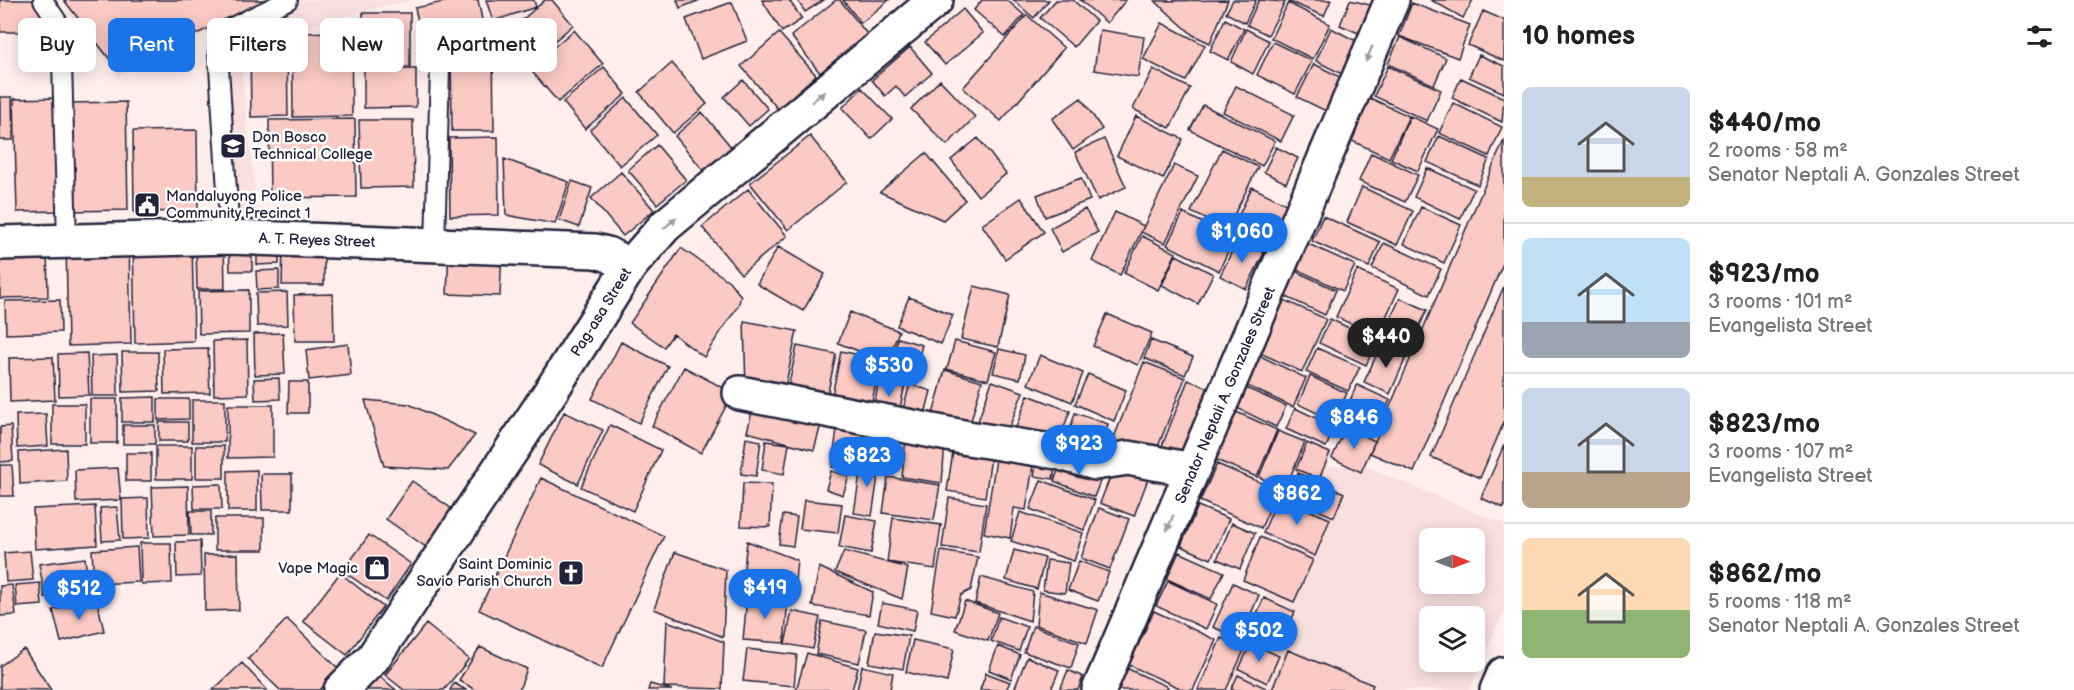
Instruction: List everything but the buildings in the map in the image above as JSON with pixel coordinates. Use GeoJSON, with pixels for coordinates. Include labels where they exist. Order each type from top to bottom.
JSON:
{"type":"FeatureCollection","features":[{"type":"Feature","properties":{"kind":"street","name":"Pag-asa Street"},"geometry":{"type":"LineString","coordinates":[[341,690],[373,658],[553,388],[630,266],[665,226],[936,0]]}},
{"type":"Feature","properties":{"kind":"street","name":"Senator Neptali A. Gonzales Street"},"geometry":{"type":"LineString","coordinates":[[1099,690],[1392,0]]}},
{"type":"Feature","properties":{"kind":"street","name":"A. T. Reyes Street"},"geometry":{"type":"LineString","coordinates":[[0,243],[230,237],[435,244],[594,251],[608,254],[630,266]]}},
{"type":"Feature","properties":{"kind":"street"},"geometry":{"type":"LineString","coordinates":[[740,393],[968,438],[1057,452],[1095,463],[1128,458],[1192,470]]}},
{"type":"Feature","properties":{"kind":"street"},"geometry":{"type":"LineString","coordinates":[[1497,690],[1504,674]]}},
{"type":"Feature","properties":{"kind":"lane"},"geometry":{"type":"LineString","coordinates":[[43,0],[61,27],[67,241]]}},
{"type":"Feature","properties":{"kind":"lane"},"geometry":{"type":"LineString","coordinates":[[230,237],[218,51],[221,38],[228,29],[288,0]]}},
{"type":"Feature","properties":{"kind":"lane"},"geometry":{"type":"LineString","coordinates":[[435,244],[440,72]]}},
{"type":"Feature","properties":{"kind":"shaded area","name":"Don Bosco Technical College"},"geometry":{"type":"Polygon","coordinates":[[[61,0],[412,0],[338,18],[320,18],[320,23],[308,27],[308,18],[207,18],[207,32],[195,38],[195,18],[108,18],[108,63],[96,47],[96,18],[74,18],[61,0]]]}},
{"type":"Feature","properties":{"kind":"shaded area","name":"Don Bosco Technical College"},"geometry":{"type":"Polygon","coordinates":[[[213,72],[242,72],[258,216],[217,217],[213,72]]]}},
{"type":"Feature","properties":{"kind":"shaded area"},"geometry":{"type":"Polygon","coordinates":[[[1320,466],[1364,466],[1504,524],[1504,611],[1485,654],[1485,606],[1419,606],[1419,672],[1477,672],[1469,690],[1226,690],[1320,466]]]}},
{"type":"Feature","properties":{"kind":"place","name":"Don Bosco Technical College"},"geometry":{"type":"Point","coordinates":[233,146]}},
{"type":"Feature","properties":{"kind":"place","name":"Mandaluyong Police Community Precinct 1"},"geometry":{"type":"Point","coordinates":[147,205]}},
{"type":"Feature","properties":{"kind":"place","name":"Vape Magic"},"geometry":{"type":"Point","coordinates":[377,568]}},
{"type":"Feature","properties":{"kind":"place","name":"Saint Dominic Savio Parish Church"},"geometry":{"type":"Point","coordinates":[571,573]}}]}
